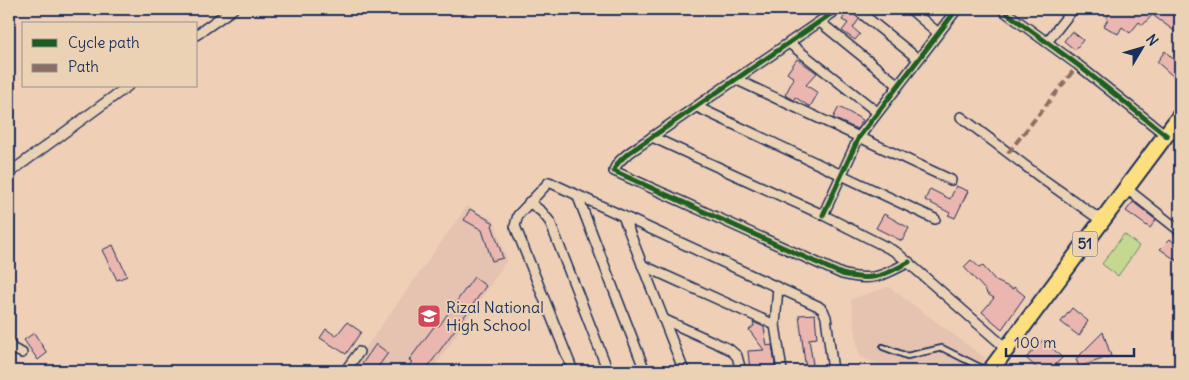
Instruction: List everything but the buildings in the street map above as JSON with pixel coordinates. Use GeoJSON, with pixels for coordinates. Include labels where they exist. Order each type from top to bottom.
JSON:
{"type":"FeatureCollection","features":[{"type":"Feature","properties":{"kind":"highway","name":"51"},"geometry":{"type":"LineString","coordinates":[[990,371],[1167,136],[1180,116]]}},
{"type":"Feature","properties":{"kind":"street"},"geometry":{"type":"LineString","coordinates":[[198,35],[233,9]]}},
{"type":"Feature","properties":{"kind":"street"},"geometry":{"type":"LineString","coordinates":[[838,9],[652,137],[623,158],[615,166],[614,170],[842,274],[868,279],[888,273],[908,262]]}},
{"type":"Feature","properties":{"kind":"street"},"geometry":{"type":"LineString","coordinates":[[856,9],[918,58]]}},
{"type":"Feature","properties":{"kind":"street"},"geometry":{"type":"LineString","coordinates":[[910,9],[937,32]]}},
{"type":"Feature","properties":{"kind":"street"},"geometry":{"type":"LineString","coordinates":[[823,215],[859,138],[937,32],[957,9]]}},
{"type":"Feature","properties":{"kind":"street"},"geometry":{"type":"LineString","coordinates":[[1047,42],[1073,9]]}},
{"type":"Feature","properties":{"kind":"street"},"geometry":{"type":"LineString","coordinates":[[1004,11],[1047,42],[1167,136]]}},
{"type":"Feature","properties":{"kind":"street"},"geometry":{"type":"LineString","coordinates":[[820,22],[898,86]]}},
{"type":"Feature","properties":{"kind":"street"},"geometry":{"type":"LineString","coordinates":[[789,43],[877,112]]}},
{"type":"Feature","properties":{"kind":"street"},"geometry":{"type":"LineString","coordinates":[[735,79],[951,180]]}},
{"type":"Feature","properties":{"kind":"street"},"geometry":{"type":"LineString","coordinates":[[9,173],[125,88]]}},
{"type":"Feature","properties":{"kind":"street"},"geometry":{"type":"LineString","coordinates":[[697,107],[935,219]]}},
{"type":"Feature","properties":{"kind":"street"},"geometry":{"type":"LineString","coordinates":[[961,117],[1102,221]]}},
{"type":"Feature","properties":{"kind":"street"},"geometry":{"type":"LineString","coordinates":[[652,137],[823,215],[888,247],[908,262],[1008,349]]}},
{"type":"Feature","properties":{"kind":"street"},"geometry":{"type":"LineString","coordinates":[[573,371],[515,226],[518,215],[549,182],[823,310],[833,371]]}},
{"type":"Feature","properties":{"kind":"street"},"geometry":{"type":"LineString","coordinates":[[1127,189],[1180,231]]}},
{"type":"Feature","properties":{"kind":"street"},"geometry":{"type":"LineString","coordinates":[[578,197],[645,371]]}},
{"type":"Feature","properties":{"kind":"street"},"geometry":{"type":"LineString","coordinates":[[529,202],[542,212],[550,222],[608,371]]}},
{"type":"Feature","properties":{"kind":"street"},"geometry":{"type":"LineString","coordinates":[[623,216],[684,371]]}},
{"type":"Feature","properties":{"kind":"street"},"geometry":{"type":"LineString","coordinates":[[642,265],[775,325]]}},
{"type":"Feature","properties":{"kind":"street"},"geometry":{"type":"LineString","coordinates":[[778,288],[775,325],[782,371]]}},
{"type":"Feature","properties":{"kind":"street"},"geometry":{"type":"LineString","coordinates":[[663,319],[729,349],[737,356],[741,371]]}},
{"type":"Feature","properties":{"kind":"street"},"geometry":{"type":"LineString","coordinates":[[9,343],[13,349],[22,353]]}},
{"type":"Feature","properties":{"kind":"street"},"geometry":{"type":"LineString","coordinates":[[345,371],[359,352]]}},
{"type":"Feature","properties":{"kind":"lane"},"geometry":{"type":"LineString","coordinates":[[883,348],[907,356],[942,348],[990,371]]}},
{"type":"Feature","properties":{"kind":"shaded area","name":"Rizal National High School"},"geometry":{"type":"Polygon","coordinates":[[[467,206],[494,221],[507,260],[432,371],[349,371],[467,206]]]}},
{"type":"Feature","properties":{"kind":"shaded area"},"geometry":{"type":"Polygon","coordinates":[[[889,287],[985,358],[976,371],[893,371],[859,356],[851,299],[889,287]]]}},
{"type":"Feature","properties":{"kind":"green space"},"geometry":{"type":"Polygon","coordinates":[[[1124,234],[1139,246],[1118,276],[1102,264],[1124,234]]]}},
{"type":"Feature","properties":{"kind":"marked path"},"geometry":{"type":"LineString","coordinates":[[1008,153],[1078,65]]}},
{"type":"Feature","properties":{"kind":"cycle path"},"geometry":{"type":"LineString","coordinates":[[838,9],[630,152],[619,161],[614,171],[842,274],[861,277],[877,276],[909,262]]}},
{"type":"Feature","properties":{"kind":"cycle path"},"geometry":{"type":"LineString","coordinates":[[823,215],[859,137],[957,9]]}},
{"type":"Feature","properties":{"kind":"cycle path"},"geometry":{"type":"LineString","coordinates":[[1004,11],[1078,65],[1167,136]]}},
{"type":"Feature","properties":{"kind":"place","name":"Rizal National High School"},"geometry":{"type":"Point","coordinates":[429,316]}}]}
